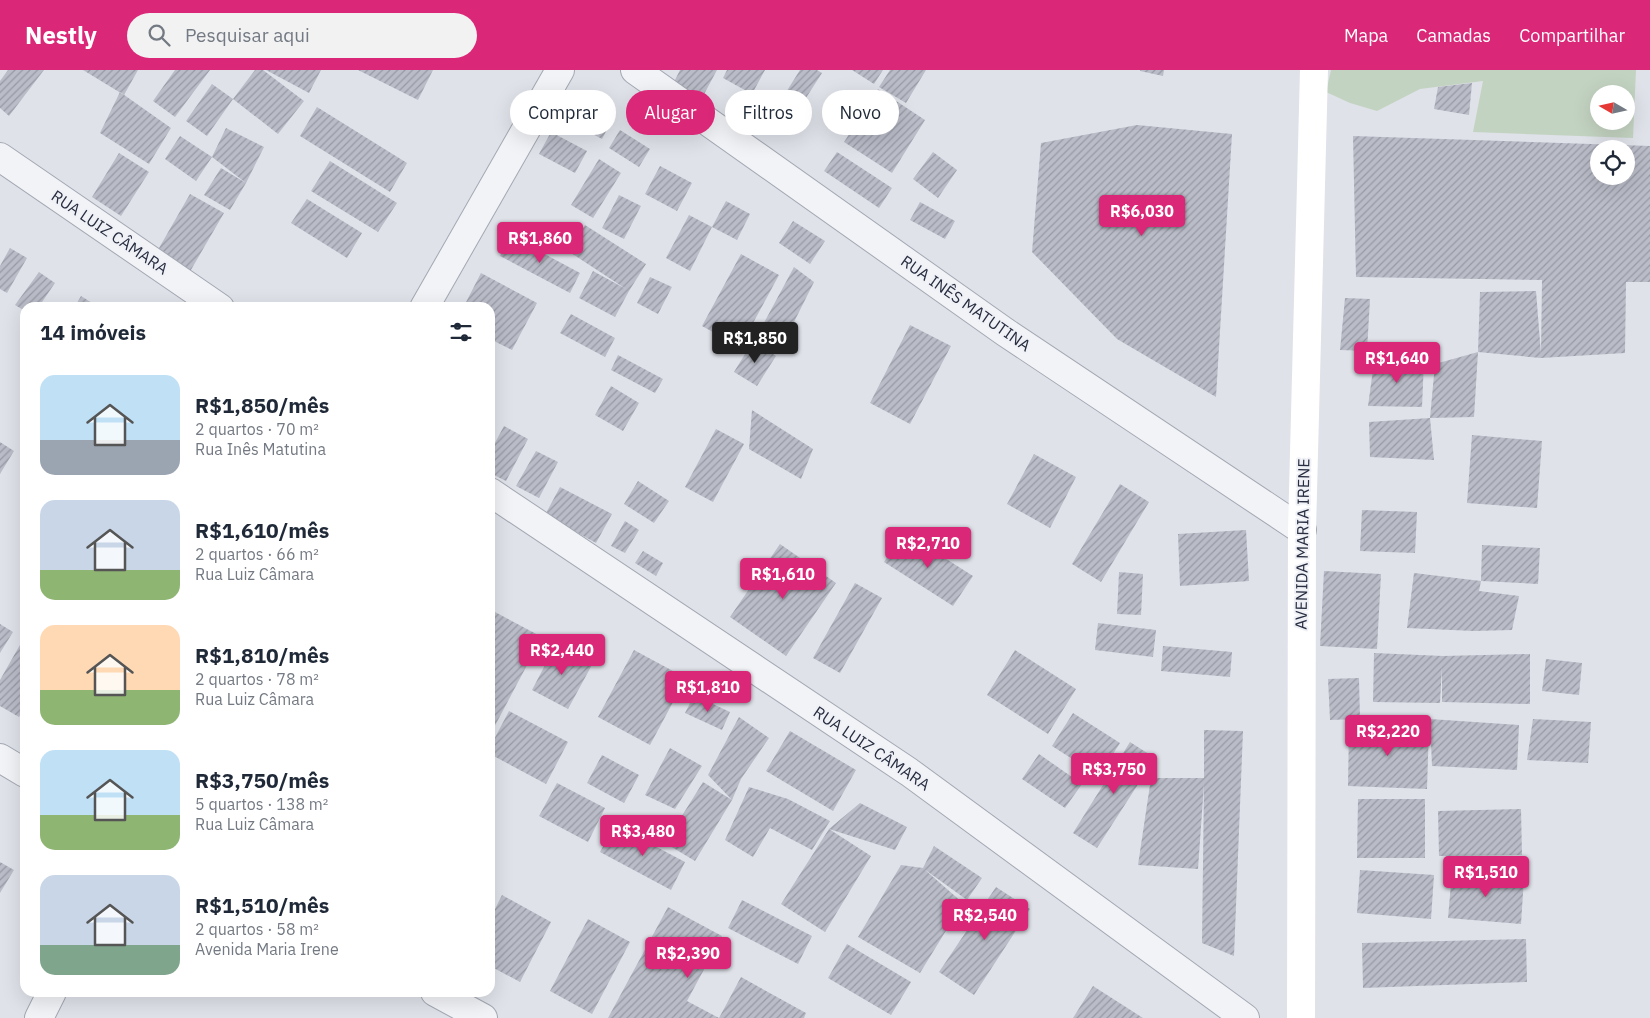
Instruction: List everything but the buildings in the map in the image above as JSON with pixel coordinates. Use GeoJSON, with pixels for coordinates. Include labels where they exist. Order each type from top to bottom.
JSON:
{"type":"FeatureCollection","features":[{"type":"Feature","properties":{"kind":"main road","name":"AVENIDA MARIA IRENE"},"geometry":{"type":"LineString","coordinates":[[1301,1018],[1302,530],[1314,70]]}},
{"type":"Feature","properties":{"kind":"street"},"geometry":{"type":"LineString","coordinates":[[427,302],[560,70]]}},
{"type":"Feature","properties":{"kind":"street","name":"RUA INÊS MATUTINA"},"geometry":{"type":"LineString","coordinates":[[635,70],[1005,332],[1302,530]]}},
{"type":"Feature","properties":{"kind":"street","name":"RUA LUIZ CÂMARA"},"geometry":{"type":"LineString","coordinates":[[0,157],[211,302]]}},
{"type":"Feature","properties":{"kind":"street","name":"RUA LUIZ CÂMARA"},"geometry":{"type":"LineString","coordinates":[[495,495],[909,772],[1245,1018]]}},
{"type":"Feature","properties":{"kind":"street"},"geometry":{"type":"LineString","coordinates":[[0,758],[20,770]]}},
{"type":"Feature","properties":{"kind":"street"},"geometry":{"type":"LineString","coordinates":[[39,1018],[50,997]]}},
{"type":"Feature","properties":{"kind":"street"},"geometry":{"type":"LineString","coordinates":[[444,997],[484,1018]]}},
{"type":"Feature","properties":{"kind":"green space"},"geometry":{"type":"Polygon","coordinates":[[[1331,70],[1636,70],[1635,93],[1635,85],[1590,85],[1590,130],[1633,130],[1633,138],[1473,132],[1483,81],[1420,89],[1377,111],[1350,103],[1326,92],[1331,70]]]}}]}
